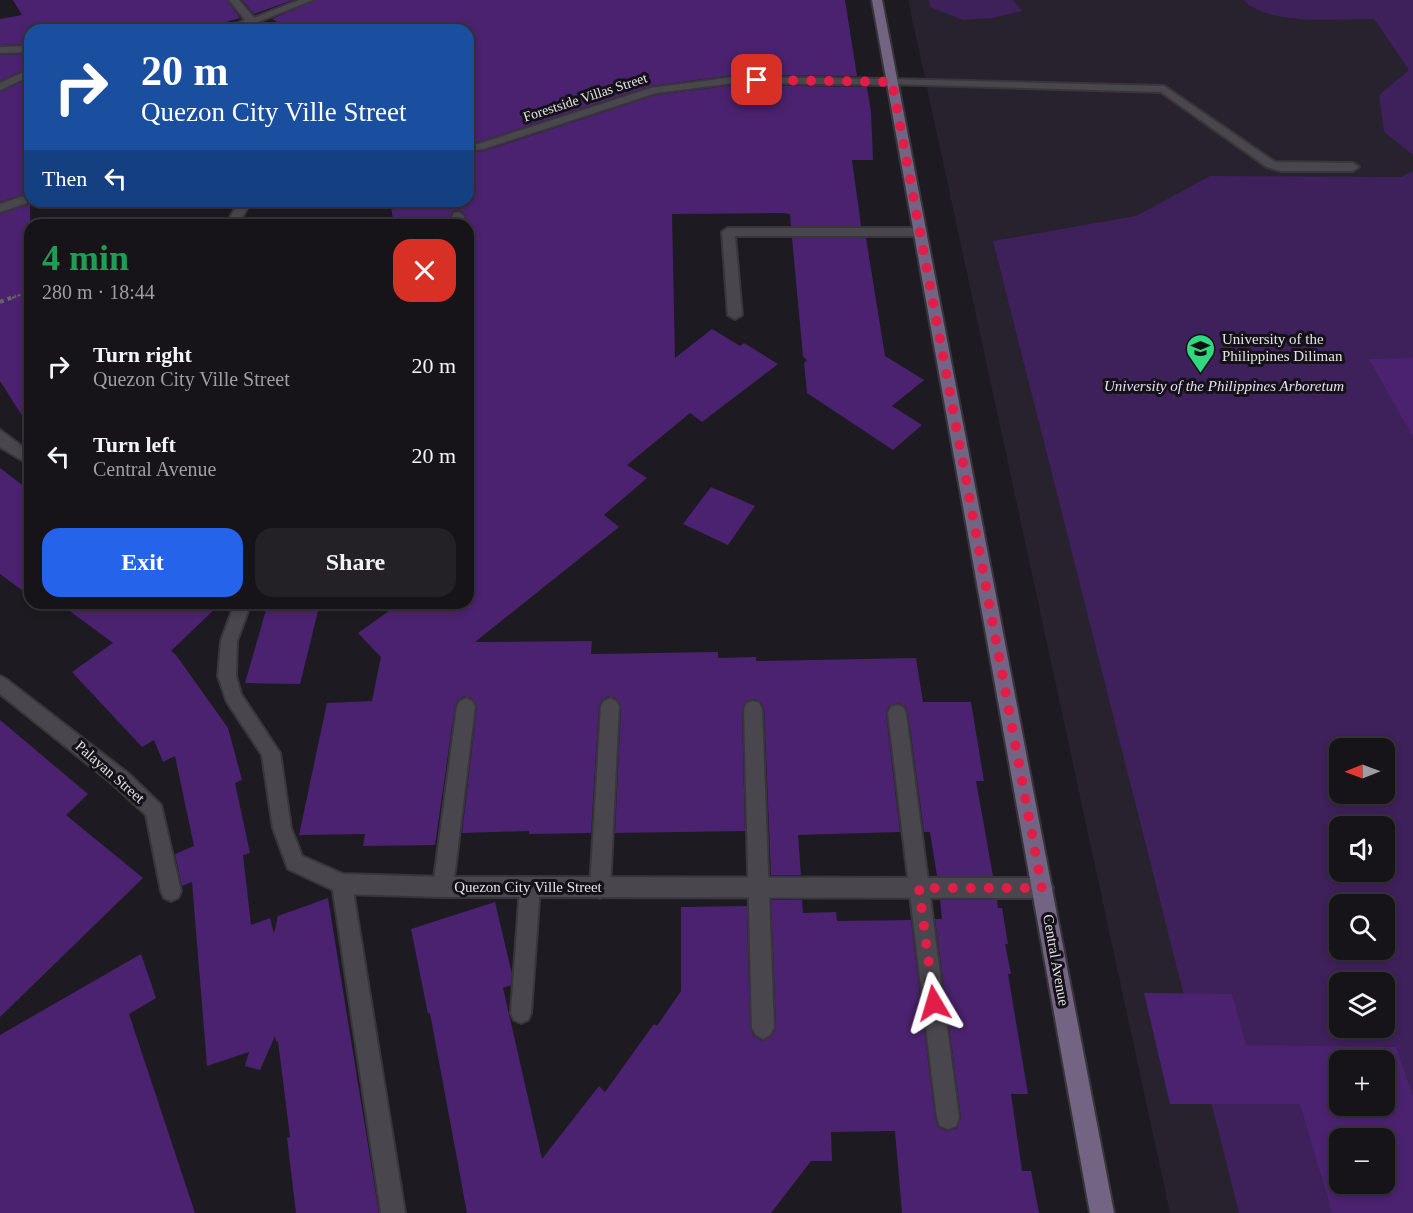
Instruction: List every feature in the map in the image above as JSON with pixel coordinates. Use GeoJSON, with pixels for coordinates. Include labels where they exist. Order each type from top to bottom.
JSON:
{"type":"FeatureCollection","features":[{"type":"Feature","properties":{"kind":"main road","name":"Central Avenue"},"geometry":{"type":"LineString","coordinates":[[878,0],[1102,1213]]}},
{"type":"Feature","properties":{"kind":"street"},"geometry":{"type":"LineString","coordinates":[[234,0],[256,24]]}},
{"type":"Feature","properties":{"kind":"street"},"geometry":{"type":"LineString","coordinates":[[243,24],[308,0]]}},
{"type":"Feature","properties":{"kind":"street"},"geometry":{"type":"LineString","coordinates":[[0,50],[24,49]]}},
{"type":"Feature","properties":{"kind":"street"},"geometry":{"type":"LineString","coordinates":[[0,87],[24,75]]}},
{"type":"Feature","properties":{"kind":"street","name":"Forestside Villas Street"},"geometry":{"type":"LineString","coordinates":[[474,147],[655,90],[734,80],[892,82],[1164,89],[1271,165],[1353,167]]}},
{"type":"Feature","properties":{"kind":"street"},"geometry":{"type":"LineString","coordinates":[[0,208],[24,200]]}},
{"type":"Feature","properties":{"kind":"street"},"geometry":{"type":"LineString","coordinates":[[735,315],[728,232],[921,232]]}},
{"type":"Feature","properties":{"kind":"street"},"geometry":{"type":"LineString","coordinates":[[0,435],[5,443],[24,455]]}},
{"type":"Feature","properties":{"kind":"street","name":"Quezon City Ville Street"},"geometry":{"type":"LineString","coordinates":[[241,609],[229,641],[227,676],[233,697],[271,753],[282,828],[295,862],[342,884],[600,888],[1042,888]]}},
{"type":"Feature","properties":{"kind":"street","name":"Palayan Street"},"geometry":{"type":"LineString","coordinates":[[0,684],[122,780],[154,811],[171,891]]}},
{"type":"Feature","properties":{"kind":"street"},"geometry":{"type":"LineString","coordinates":[[443,887],[466,706]]}},
{"type":"Feature","properties":{"kind":"street"},"geometry":{"type":"LineString","coordinates":[[600,888],[610,706]]}},
{"type":"Feature","properties":{"kind":"street"},"geometry":{"type":"LineString","coordinates":[[753,709],[763,1028]]}},
{"type":"Feature","properties":{"kind":"street"},"geometry":{"type":"LineString","coordinates":[[897,713],[948,1118]]}},
{"type":"Feature","properties":{"kind":"street"},"geometry":{"type":"LineString","coordinates":[[342,884],[393,1213]]}},
{"type":"Feature","properties":{"kind":"street"},"geometry":{"type":"LineString","coordinates":[[521,1013],[530,887]]}},
{"type":"Feature","properties":{"kind":"path"},"geometry":{"type":"LineString","coordinates":[[0,302],[24,293]]}},
{"type":"Feature","properties":{"kind":"shaded area","name":"University of the Philippines Arboretum"},"geometry":{"type":"Polygon","coordinates":[[[908,0],[1413,0],[1413,1213],[1170,1213],[908,0]]]}},
{"type":"Feature","properties":{"kind":"green space"},"geometry":{"type":"Polygon","coordinates":[[[929,0],[1013,0],[1022,11],[993,18],[963,20],[930,7],[929,0]]]}},
{"type":"Feature","properties":{"kind":"green space"},"geometry":{"type":"Polygon","coordinates":[[[1243,0],[1413,0],[1413,155],[1384,132],[1379,95],[1409,70],[1374,19],[1287,18],[1255,9],[1243,0]]]}},
{"type":"Feature","properties":{"kind":"green space","name":"University of the Philippines Arboretum"},"geometry":{"type":"Polygon","coordinates":[[[1413,171],[1413,1213],[1239,1213],[993,241],[1136,216],[1210,176],[1401,177],[1413,171]]]}},
{"type":"Feature","properties":{"kind":"building"},"geometry":{"type":"Polygon","coordinates":[[[13,0],[227,0],[240,18],[219,24],[155,24],[154,22],[147,24],[24,24],[24,44],[0,45],[0,19],[22,15],[13,0]]]}},
{"type":"Feature","properties":{"kind":"building"},"geometry":{"type":"Polygon","coordinates":[[[242,0],[293,0],[254,14],[242,0]]]}},
{"type":"Feature","properties":{"kind":"building"},"geometry":{"type":"Polygon","coordinates":[[[315,0],[845,0],[857,76],[734,75],[651,86],[474,142],[474,24],[280,24],[272,19],[315,0]]]}},
{"type":"Feature","properties":{"kind":"building"},"geometry":{"type":"Polygon","coordinates":[[[24,54],[24,70],[0,81],[0,55],[24,54]]]}},
{"type":"Feature","properties":{"kind":"building"},"geometry":{"type":"Polygon","coordinates":[[[24,81],[24,194],[0,202],[0,92],[24,81]]]}},
{"type":"Feature","properties":{"kind":"building"},"geometry":{"type":"Polygon","coordinates":[[[734,85],[867,87],[871,112],[873,160],[852,160],[861,226],[791,226],[790,214],[784,213],[672,214],[675,358],[712,329],[740,346],[744,343],[778,364],[702,422],[690,413],[627,465],[647,478],[604,515],[619,527],[475,642],[592,641],[591,654],[718,652],[718,658],[756,657],[756,661],[916,658],[923,702],[971,702],[984,781],[976,781],[993,876],[937,876],[930,832],[924,832],[908,713],[905,706],[898,703],[889,706],[886,713],[900,832],[798,835],[801,875],[771,875],[764,709],[761,702],[754,699],[746,701],[742,709],[745,831],[615,833],[621,706],[617,699],[609,696],[602,700],[599,706],[591,833],[529,834],[529,831],[462,833],[477,706],[473,699],[465,696],[458,700],[455,706],[435,845],[363,846],[365,834],[299,835],[327,703],[372,701],[381,657],[358,633],[392,609],[474,609],[474,219],[465,219],[466,215],[459,210],[453,211],[450,219],[393,219],[391,207],[474,207],[474,152],[484,151],[656,95],[734,85]]]}},
{"type":"Feature","properties":{"kind":"building"},"geometry":{"type":"Polygon","coordinates":[[[24,206],[30,207],[30,219],[24,219],[24,419],[0,381],[0,214],[24,206]]]}},
{"type":"Feature","properties":{"kind":"building"},"geometry":{"type":"Polygon","coordinates":[[[792,238],[866,238],[885,356],[924,380],[892,406],[922,425],[893,450],[807,393],[804,363],[807,360],[803,356],[792,238]]]}},
{"type":"Feature","properties":{"kind":"building"},"geometry":{"type":"Polygon","coordinates":[[[1413,358],[1413,437],[1369,359],[1413,358]]]}},
{"type":"Feature","properties":{"kind":"building"},"geometry":{"type":"Polygon","coordinates":[[[0,468],[24,486],[24,592],[0,574],[0,468]]]}},
{"type":"Feature","properties":{"kind":"building"},"geometry":{"type":"Polygon","coordinates":[[[711,487],[755,506],[728,545],[683,524],[711,487]]]}},
{"type":"Feature","properties":{"kind":"building"},"geometry":{"type":"Polygon","coordinates":[[[67,609],[215,609],[171,651],[228,728],[242,780],[235,783],[250,853],[243,855],[251,925],[270,918],[274,934],[278,916],[328,898],[379,1213],[296,1213],[287,1138],[290,1137],[278,1041],[276,1042],[275,1036],[260,1070],[245,1066],[249,1052],[207,1066],[192,882],[182,886],[175,854],[194,846],[175,756],[163,762],[154,740],[142,747],[72,672],[113,643],[67,609]]]}},
{"type":"Feature","properties":{"kind":"building"},"geometry":{"type":"Polygon","coordinates":[[[266,609],[319,609],[300,684],[245,683],[266,609]]]}},
{"type":"Feature","properties":{"kind":"building"},"geometry":{"type":"Polygon","coordinates":[[[0,720],[88,794],[66,815],[143,878],[0,1017],[0,720]]]}},
{"type":"Feature","properties":{"kind":"building"},"geometry":{"type":"Polygon","coordinates":[[[771,900],[802,900],[803,913],[836,912],[837,921],[911,920],[935,1118],[938,1127],[947,1131],[957,1128],[961,1118],[935,919],[942,919],[940,900],[997,900],[998,908],[1002,908],[1008,944],[1005,944],[1011,974],[1008,974],[1028,1094],[1011,1094],[1022,1171],[1031,1171],[1039,1213],[902,1213],[895,1131],[831,1132],[832,1161],[811,1161],[771,1213],[467,1213],[430,1013],[428,1014],[411,929],[495,902],[512,974],[511,985],[503,988],[542,1159],[599,1086],[605,1092],[654,1024],[657,1026],[681,991],[681,907],[747,906],[750,1028],[754,1036],[762,1041],[772,1036],[776,1028],[771,900]]]}},
{"type":"Feature","properties":{"kind":"building"},"geometry":{"type":"Polygon","coordinates":[[[141,954],[156,998],[129,1014],[195,1213],[0,1213],[0,1035],[141,954]]]}},
{"type":"Feature","properties":{"kind":"building"},"geometry":{"type":"Polygon","coordinates":[[[1144,993],[1232,994],[1246,1045],[1396,1047],[1413,1096],[1413,1213],[1332,1213],[1300,1104],[1170,1104],[1144,993]]]}},
{"type":"Feature","properties":{"kind":"place","name":"University of the Philippines Diliman"},"geometry":{"type":"Point","coordinates":[1201,374]}},
{"type":"Feature","properties":{"kind":"route"},"geometry":{"type":"LineString","coordinates":[[757,80],[892,82],[921,232],[1042,888],[919,888],[934,1003]]}}]}
